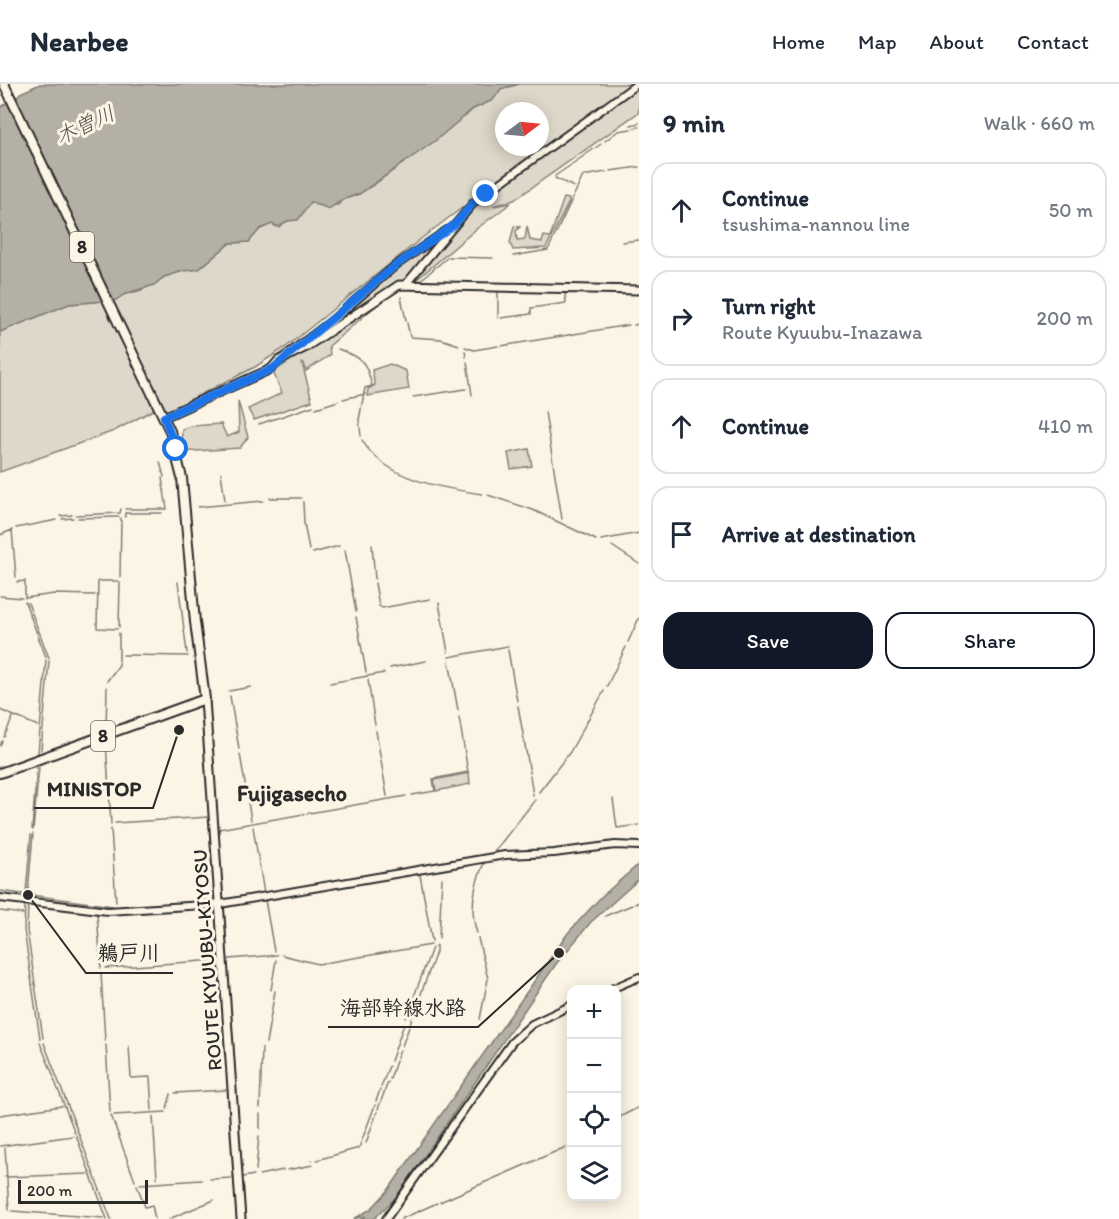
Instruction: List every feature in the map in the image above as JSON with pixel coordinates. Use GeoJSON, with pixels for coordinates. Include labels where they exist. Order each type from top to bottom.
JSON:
{"type":"FeatureCollection","features":[{"type":"Feature","properties":{"kind":"main road","name":"8"},"geometry":{"type":"LineString","coordinates":[[0,773],[205,699],[195,622],[183,478],[162,413],[4,84]]}},
{"type":"Feature","properties":{"kind":"main road"},"geometry":{"type":"LineString","coordinates":[[162,413],[272,369],[278,361],[306,347],[394,287],[406,284],[639,290]]}},
{"type":"Feature","properties":{"kind":"main road","name":"ROUTE KYUUBU-KIYOSU"},"geometry":{"type":"LineString","coordinates":[[205,699],[240,1219]]}},
{"type":"Feature","properties":{"kind":"street"},"geometry":{"type":"LineString","coordinates":[[406,284],[474,202],[637,84]]}},
{"type":"Feature","properties":{"kind":"street"},"geometry":{"type":"LineString","coordinates":[[278,361],[333,320],[395,266],[455,224]]}},
{"type":"Feature","properties":{"kind":"street"},"geometry":{"type":"LineString","coordinates":[[0,898],[108,911],[220,904],[505,855],[554,854],[615,845],[639,846]]}},
{"type":"Feature","properties":{"kind":"street"},"geometry":{"type":"LineString","coordinates":[[621,985],[639,977]]}},
{"type":"Feature","properties":{"kind":"street"},"geometry":{"type":"LineString","coordinates":[[386,1219],[512,1042],[532,1024],[567,1007]]}},
{"type":"Feature","properties":{"kind":"shaded area"},"geometry":{"type":"Polygon","coordinates":[[[519,84],[633,84],[549,143],[549,102],[495,102],[495,156],[531,156],[422,238],[286,347],[255,367],[162,414],[157,408],[114,431],[0,472],[0,332],[69,304],[95,302],[142,290],[164,277],[199,269],[230,243],[249,242],[260,229],[272,224],[277,227],[303,213],[311,202],[316,205],[338,205],[342,200],[359,194],[375,184],[473,109],[493,100],[501,89],[519,84]]]}},
{"type":"Feature","properties":{"kind":"shaded area"},"geometry":{"type":"Polygon","coordinates":[[[639,85],[639,112],[514,200],[493,206],[511,203],[415,281],[417,285],[411,284],[411,280],[487,195],[541,156],[549,156],[549,150],[639,85]]]}},
{"type":"Feature","properties":{"kind":"shaded area"},"geometry":{"type":"Polygon","coordinates":[[[564,198],[569,199],[569,202],[546,248],[513,250],[510,243],[514,226],[520,227],[516,231],[517,240],[525,239],[527,226],[530,240],[542,242],[544,236],[550,237],[564,198]]]}},
{"type":"Feature","properties":{"kind":"shaded area"},"geometry":{"type":"Polygon","coordinates":[[[445,235],[402,285],[308,342],[382,280],[445,235]]]}},
{"type":"Feature","properties":{"kind":"shaded area"},"geometry":{"type":"Polygon","coordinates":[[[385,298],[329,346],[330,355],[306,371],[302,363],[312,401],[254,420],[248,409],[282,393],[273,372],[385,298]]]}},
{"type":"Feature","properties":{"kind":"shaded area"},"geometry":{"type":"Polygon","coordinates":[[[390,364],[406,371],[409,389],[367,396],[368,389],[375,385],[372,370],[390,364]]]}},
{"type":"Feature","properties":{"kind":"shaded area"},"geometry":{"type":"Polygon","coordinates":[[[238,401],[248,437],[240,448],[181,452],[182,429],[190,426],[221,424],[227,437],[239,432],[238,401]]]}},
{"type":"Feature","properties":{"kind":"shaded area"},"geometry":{"type":"Polygon","coordinates":[[[529,449],[532,466],[511,469],[508,453],[529,449]]]}},
{"type":"Feature","properties":{"kind":"shaded area"},"geometry":{"type":"Polygon","coordinates":[[[469,773],[470,784],[436,791],[434,780],[469,773]]]}},
{"type":"Feature","properties":{"kind":"water","name":"木曽川"},"geometry":{"type":"Polygon","coordinates":[[[40,84],[519,84],[501,89],[493,100],[473,109],[435,141],[359,194],[342,200],[329,209],[311,202],[298,220],[287,221],[279,227],[272,224],[260,229],[249,242],[230,243],[199,269],[164,277],[154,285],[125,294],[116,300],[69,304],[0,332],[0,108],[9,101],[0,86],[17,97],[20,93],[40,84]]]}},
{"type":"Feature","properties":{"kind":"water"},"geometry":{"type":"Polygon","coordinates":[[[639,864],[639,879],[591,922],[556,964],[398,1195],[374,1219],[362,1219],[366,1216],[354,1219],[371,1209],[387,1192],[568,933],[601,897],[639,864]]]}},
{"type":"Feature","properties":{"kind":"waterway"},"geometry":{"type":"LineString","coordinates":[[631,125],[639,123]]}},
{"type":"Feature","properties":{"kind":"waterway"},"geometry":{"type":"LineString","coordinates":[[634,128],[639,127]]}},
{"type":"Feature","properties":{"kind":"waterway"},"geometry":{"type":"LineString","coordinates":[[605,141],[618,131],[631,129]]}},
{"type":"Feature","properties":{"kind":"waterway"},"geometry":{"type":"LineString","coordinates":[[572,164],[601,144]]}},
{"type":"Feature","properties":{"kind":"waterway"},"geometry":{"type":"LineString","coordinates":[[555,176],[571,165]]}},
{"type":"Feature","properties":{"kind":"waterway"},"geometry":{"type":"LineString","coordinates":[[610,171],[639,167]]}},
{"type":"Feature","properties":{"kind":"waterway"},"geometry":{"type":"LineString","coordinates":[[513,256],[548,250],[583,176],[606,172]]}},
{"type":"Feature","properties":{"kind":"waterway"},"geometry":{"type":"LineString","coordinates":[[555,178],[574,187]]}},
{"type":"Feature","properties":{"kind":"waterway"},"geometry":{"type":"LineString","coordinates":[[622,242],[639,240]]}},
{"type":"Feature","properties":{"kind":"waterway"},"geometry":{"type":"LineString","coordinates":[[417,283],[448,257],[493,258]]}},
{"type":"Feature","properties":{"kind":"waterway"},"geometry":{"type":"LineString","coordinates":[[414,290],[450,290]]}},
{"type":"Feature","properties":{"kind":"waterway"},"geometry":{"type":"LineString","coordinates":[[458,290],[498,291],[498,318]]}},
{"type":"Feature","properties":{"kind":"waterway"},"geometry":{"type":"LineString","coordinates":[[501,318],[531,314],[531,308],[566,303],[565,293]]}},
{"type":"Feature","properties":{"kind":"waterway"},"geometry":{"type":"LineString","coordinates":[[401,297],[406,320]]}},
{"type":"Feature","properties":{"kind":"waterway"},"geometry":{"type":"LineString","coordinates":[[407,323],[410,337],[441,339],[459,345]]}},
{"type":"Feature","properties":{"kind":"waterway"},"geometry":{"type":"LineString","coordinates":[[634,325],[639,324]]}},
{"type":"Feature","properties":{"kind":"waterway"},"geometry":{"type":"LineString","coordinates":[[501,346],[629,325]]}},
{"type":"Feature","properties":{"kind":"waterway"},"geometry":{"type":"LineString","coordinates":[[465,347],[474,350],[498,346]]}},
{"type":"Feature","properties":{"kind":"waterway"},"geometry":{"type":"LineString","coordinates":[[338,349],[362,361],[370,377],[372,386],[365,388],[359,420],[361,436]]}},
{"type":"Feature","properties":{"kind":"waterway"},"geometry":{"type":"LineString","coordinates":[[465,351],[466,357]]}},
{"type":"Feature","properties":{"kind":"waterway"},"geometry":{"type":"LineString","coordinates":[[467,362],[472,395]]}},
{"type":"Feature","properties":{"kind":"waterway"},"geometry":{"type":"LineString","coordinates":[[413,397],[466,389]]}},
{"type":"Feature","properties":{"kind":"waterway"},"geometry":{"type":"LineString","coordinates":[[343,399],[365,394]]}},
{"type":"Feature","properties":{"kind":"waterway"},"geometry":{"type":"LineString","coordinates":[[316,408],[338,401]]}},
{"type":"Feature","properties":{"kind":"waterway"},"geometry":{"type":"LineString","coordinates":[[259,424],[313,406]]}},
{"type":"Feature","properties":{"kind":"waterway"},"geometry":{"type":"LineString","coordinates":[[545,412],[562,519]]}},
{"type":"Feature","properties":{"kind":"waterway"},"geometry":{"type":"LineString","coordinates":[[362,440],[372,454],[400,473],[433,485],[482,494]]}},
{"type":"Feature","properties":{"kind":"waterway"},"geometry":{"type":"LineString","coordinates":[[160,462],[164,477]]}},
{"type":"Feature","properties":{"kind":"waterway"},"geometry":{"type":"LineString","coordinates":[[221,473],[225,500]]}},
{"type":"Feature","properties":{"kind":"waterway"},"geometry":{"type":"LineString","coordinates":[[125,509],[167,509],[162,478]]}},
{"type":"Feature","properties":{"kind":"waterway"},"geometry":{"type":"LineString","coordinates":[[488,495],[533,510],[596,540]]}},
{"type":"Feature","properties":{"kind":"waterway"},"geometry":{"type":"LineString","coordinates":[[270,498],[301,498]]}},
{"type":"Feature","properties":{"kind":"waterway"},"geometry":{"type":"LineString","coordinates":[[198,507],[263,501]]}},
{"type":"Feature","properties":{"kind":"waterway"},"geometry":{"type":"LineString","coordinates":[[303,502],[309,550]]}},
{"type":"Feature","properties":{"kind":"waterway"},"geometry":{"type":"LineString","coordinates":[[76,515],[120,513],[121,509]]}},
{"type":"Feature","properties":{"kind":"waterway"},"geometry":{"type":"LineString","coordinates":[[125,517],[125,513],[162,513]]}},
{"type":"Feature","properties":{"kind":"waterway"},"geometry":{"type":"LineString","coordinates":[[60,516],[72,515]]}},
{"type":"Feature","properties":{"kind":"waterway"},"geometry":{"type":"LineString","coordinates":[[78,518],[119,517]]}},
{"type":"Feature","properties":{"kind":"waterway"},"geometry":{"type":"LineString","coordinates":[[62,519],[73,518]]}},
{"type":"Feature","properties":{"kind":"waterway"},"geometry":{"type":"LineString","coordinates":[[120,577],[121,518]]}},
{"type":"Feature","properties":{"kind":"waterway"},"geometry":{"type":"LineString","coordinates":[[16,528],[57,520]]}},
{"type":"Feature","properties":{"kind":"waterway"},"geometry":{"type":"LineString","coordinates":[[0,535],[12,530],[16,577]]}},
{"type":"Feature","properties":{"kind":"waterway"},"geometry":{"type":"LineString","coordinates":[[601,540],[639,533]]}},
{"type":"Feature","properties":{"kind":"waterway"},"geometry":{"type":"LineString","coordinates":[[372,545],[375,579]]}},
{"type":"Feature","properties":{"kind":"waterway"},"geometry":{"type":"LineString","coordinates":[[313,553],[339,546]]}},
{"type":"Feature","properties":{"kind":"waterway"},"geometry":{"type":"LineString","coordinates":[[612,546],[639,564]]}},
{"type":"Feature","properties":{"kind":"waterway"},"geometry":{"type":"LineString","coordinates":[[345,550],[356,612]]}},
{"type":"Feature","properties":{"kind":"waterway"},"geometry":{"type":"LineString","coordinates":[[17,582],[25,581],[25,598],[54,594],[95,595]]}},
{"type":"Feature","properties":{"kind":"waterway"},"geometry":{"type":"LineString","coordinates":[[117,629],[97,628],[98,581],[118,581]]}},
{"type":"Feature","properties":{"kind":"waterway"},"geometry":{"type":"LineString","coordinates":[[119,627],[120,582]]}},
{"type":"Feature","properties":{"kind":"waterway"},"geometry":{"type":"LineString","coordinates":[[178,582],[187,653]]}},
{"type":"Feature","properties":{"kind":"waterway"},"geometry":{"type":"LineString","coordinates":[[375,583],[379,606],[382,608],[430,599]]}},
{"type":"Feature","properties":{"kind":"waterway"},"geometry":{"type":"LineString","coordinates":[[0,596],[22,598]]}},
{"type":"Feature","properties":{"kind":"waterway"},"geometry":{"type":"LineString","coordinates":[[25,602],[46,657]]}},
{"type":"Feature","properties":{"kind":"waterway"},"geometry":{"type":"LineString","coordinates":[[28,603],[49,658]]}},
{"type":"Feature","properties":{"kind":"waterway"},"geometry":{"type":"LineString","coordinates":[[439,603],[448,652]]}},
{"type":"Feature","properties":{"kind":"waterway"},"geometry":{"type":"LineString","coordinates":[[356,617],[366,672]]}},
{"type":"Feature","properties":{"kind":"waterway"},"geometry":{"type":"LineString","coordinates":[[628,642],[639,618]]}},
{"type":"Feature","properties":{"kind":"waterway"},"geometry":{"type":"LineString","coordinates":[[107,681],[119,665],[119,633]]}},
{"type":"Feature","properties":{"kind":"waterway"},"geometry":{"type":"LineString","coordinates":[[449,657],[508,646]]}},
{"type":"Feature","properties":{"kind":"waterway"},"geometry":{"type":"LineString","coordinates":[[607,686],[626,647]]}},
{"type":"Feature","properties":{"kind":"waterway"},"geometry":{"type":"LineString","coordinates":[[508,650],[517,701]]}},
{"type":"Feature","properties":{"kind":"waterway"},"geometry":{"type":"LineString","coordinates":[[123,655],[188,656]]}},
{"type":"Feature","properties":{"kind":"waterway"},"geometry":{"type":"LineString","coordinates":[[38,753],[46,660]]}},
{"type":"Feature","properties":{"kind":"waterway"},"geometry":{"type":"LineString","coordinates":[[41,750],[49,661]]}},
{"type":"Feature","properties":{"kind":"waterway"},"geometry":{"type":"LineString","coordinates":[[390,668],[426,661]]}},
{"type":"Feature","properties":{"kind":"waterway"},"geometry":{"type":"LineString","coordinates":[[449,661],[458,710]]}},
{"type":"Feature","properties":{"kind":"waterway"},"geometry":{"type":"LineString","coordinates":[[330,683],[384,673]]}},
{"type":"Feature","properties":{"kind":"waterway"},"geometry":{"type":"LineString","coordinates":[[368,680],[375,725]]}},
{"type":"Feature","properties":{"kind":"waterway"},"geometry":{"type":"LineString","coordinates":[[106,731],[107,687]]}},
{"type":"Feature","properties":{"kind":"waterway"},"geometry":{"type":"LineString","coordinates":[[229,691],[251,687]]}},
{"type":"Feature","properties":{"kind":"waterway"},"geometry":{"type":"LineString","coordinates":[[539,792],[570,752],[604,691]]}},
{"type":"Feature","properties":{"kind":"waterway"},"geometry":{"type":"LineString","coordinates":[[230,696],[239,749]]}},
{"type":"Feature","properties":{"kind":"waterway"},"geometry":{"type":"LineString","coordinates":[[518,706],[530,773]]}},
{"type":"Feature","properties":{"kind":"waterway"},"geometry":{"type":"LineString","coordinates":[[0,710],[38,726]]}},
{"type":"Feature","properties":{"kind":"waterway"},"geometry":{"type":"LineString","coordinates":[[4,737],[13,717]]}},
{"type":"Feature","properties":{"kind":"waterway"},"geometry":{"type":"LineString","coordinates":[[412,795],[435,791],[433,779],[468,772],[459,717]]}},
{"type":"Feature","properties":{"kind":"waterway"},"geometry":{"type":"LineString","coordinates":[[376,731],[387,796]]}},
{"type":"Feature","properties":{"kind":"waterway"},"geometry":{"type":"LineString","coordinates":[[0,746],[2,741]]}},
{"type":"Feature","properties":{"kind":"waterway"},"geometry":{"type":"LineString","coordinates":[[106,741],[111,824]]}},
{"type":"Feature","properties":{"kind":"waterway"},"geometry":{"type":"LineString","coordinates":[[240,754],[251,820]]}},
{"type":"Feature","properties":{"kind":"waterway"},"geometry":{"type":"LineString","coordinates":[[32,829],[37,765]]}},
{"type":"Feature","properties":{"kind":"waterway"},"geometry":{"type":"LineString","coordinates":[[33,830],[39,767]]}},
{"type":"Feature","properties":{"kind":"waterway"},"geometry":{"type":"LineString","coordinates":[[530,776],[533,795]]}},
{"type":"Feature","properties":{"kind":"waterway"},"geometry":{"type":"LineString","coordinates":[[219,829],[406,796]]}},
{"type":"Feature","properties":{"kind":"waterway"},"geometry":{"type":"LineString","coordinates":[[613,799],[617,828],[639,825]]}},
{"type":"Feature","properties":{"kind":"waterway"},"geometry":{"type":"LineString","coordinates":[[494,852],[535,800]]}},
{"type":"Feature","properties":{"kind":"waterway"},"geometry":{"type":"LineString","coordinates":[[115,823],[209,817]]}},
{"type":"Feature","properties":{"kind":"waterway"},"geometry":{"type":"LineString","coordinates":[[253,827],[264,893]]}},
{"type":"Feature","properties":{"kind":"waterway"},"geometry":{"type":"LineString","coordinates":[[111,829],[116,902]]}},
{"type":"Feature","properties":{"kind":"waterway"},"geometry":{"type":"LineString","coordinates":[[28,892],[33,834]]}},
{"type":"Feature","properties":{"kind":"waterway"},"geometry":{"type":"LineString","coordinates":[[26,892],[31,835]]}},
{"type":"Feature","properties":{"kind":"waterway"},"geometry":{"type":"LineString","coordinates":[[477,933],[473,906],[484,863]]}},
{"type":"Feature","properties":{"kind":"waterway"},"geometry":{"type":"LineString","coordinates":[[420,875],[432,941]]}},
{"type":"Feature","properties":{"kind":"waterway"},"geometry":{"type":"LineString","coordinates":[[439,938],[442,878]]}},
{"type":"Feature","properties":{"kind":"waterway"},"geometry":{"type":"LineString","coordinates":[[0,891],[113,906]]}},
{"type":"Feature","properties":{"kind":"waterway"},"geometry":{"type":"LineString","coordinates":[[265,900],[274,951]]}},
{"type":"Feature","properties":{"kind":"waterway"},"geometry":{"type":"LineString","coordinates":[[635,904],[639,902]]}},
{"type":"Feature","properties":{"kind":"waterway"},"geometry":{"type":"LineString","coordinates":[[25,904],[24,930],[40,1039]]}},
{"type":"Feature","properties":{"kind":"waterway"},"geometry":{"type":"LineString","coordinates":[[605,916],[632,905]]}},
{"type":"Feature","properties":{"kind":"waterway"},"geometry":{"type":"LineString","coordinates":[[28,906],[27,930],[43,1038]]}},
{"type":"Feature","properties":{"kind":"waterway"},"geometry":{"type":"LineString","coordinates":[[0,911],[23,914]]}},
{"type":"Feature","properties":{"kind":"waterway"},"geometry":{"type":"LineString","coordinates":[[97,914],[101,968]]}},
{"type":"Feature","properties":{"kind":"waterway"},"geometry":{"type":"LineString","coordinates":[[478,938],[488,979],[480,1019]]}},
{"type":"Feature","properties":{"kind":"waterway"},"geometry":{"type":"LineString","coordinates":[[282,955],[318,964],[431,945]]}},
{"type":"Feature","properties":{"kind":"waterway"},"geometry":{"type":"LineString","coordinates":[[413,1016],[436,952],[436,945]]}},
{"type":"Feature","properties":{"kind":"waterway"},"geometry":{"type":"LineString","coordinates":[[406,1018],[432,948]]}},
{"type":"Feature","properties":{"kind":"waterway"},"geometry":{"type":"LineString","coordinates":[[229,959],[277,955]]}},
{"type":"Feature","properties":{"kind":"waterway"},"geometry":{"type":"LineString","coordinates":[[106,968],[217,960]]}},
{"type":"Feature","properties":{"kind":"waterway"},"geometry":{"type":"LineString","coordinates":[[271,990],[276,960]]}},
{"type":"Feature","properties":{"kind":"waterway"},"geometry":{"type":"LineString","coordinates":[[101,973],[105,1041]]}},
{"type":"Feature","properties":{"kind":"waterway"},"geometry":{"type":"LineString","coordinates":[[635,984],[639,982]]}},
{"type":"Feature","properties":{"kind":"waterway"},"geometry":{"type":"LineString","coordinates":[[621,989],[631,985]]}},
{"type":"Feature","properties":{"kind":"waterway"},"geometry":{"type":"LineString","coordinates":[[266,1043],[275,991]]}},
{"type":"Feature","properties":{"kind":"waterway"},"geometry":{"type":"LineString","coordinates":[[402,1046],[412,1019]]}},
{"type":"Feature","properties":{"kind":"waterway"},"geometry":{"type":"LineString","coordinates":[[391,1061],[404,1024]]}},
{"type":"Feature","properties":{"kind":"waterway"},"geometry":{"type":"LineString","coordinates":[[40,1043],[54,1077]]}},
{"type":"Feature","properties":{"kind":"waterway"},"geometry":{"type":"LineString","coordinates":[[44,1043],[111,1219]]}},
{"type":"Feature","properties":{"kind":"waterway"},"geometry":{"type":"LineString","coordinates":[[106,1045],[110,1112]]}},
{"type":"Feature","properties":{"kind":"waterway"},"geometry":{"type":"LineString","coordinates":[[129,1046],[131,1078],[150,1077],[152,1110]]}},
{"type":"Feature","properties":{"kind":"waterway"},"geometry":{"type":"LineString","coordinates":[[260,1108],[262,1048]]}},
{"type":"Feature","properties":{"kind":"waterway"},"geometry":{"type":"LineString","coordinates":[[397,1058],[400,1050]]}},
{"type":"Feature","properties":{"kind":"waterway"},"geometry":{"type":"LineString","coordinates":[[390,1079],[396,1061]]}},
{"type":"Feature","properties":{"kind":"waterway"},"geometry":{"type":"LineString","coordinates":[[381,1087],[389,1066]]}},
{"type":"Feature","properties":{"kind":"waterway"},"geometry":{"type":"LineString","coordinates":[[54,1079],[75,1133]]}},
{"type":"Feature","properties":{"kind":"waterway"},"geometry":{"type":"LineString","coordinates":[[378,1109],[388,1082]]}},
{"type":"Feature","properties":{"kind":"waterway"},"geometry":{"type":"LineString","coordinates":[[175,1093],[226,1090]]}},
{"type":"Feature","properties":{"kind":"waterway"},"geometry":{"type":"LineString","coordinates":[[376,1101],[380,1090]]}},
{"type":"Feature","properties":{"kind":"waterway"},"geometry":{"type":"LineString","coordinates":[[167,1108],[171,1094]]}},
{"type":"Feature","properties":{"kind":"waterway"},"geometry":{"type":"LineString","coordinates":[[317,1160],[359,1148],[375,1105]]}},
{"type":"Feature","properties":{"kind":"waterway"},"geometry":{"type":"LineString","coordinates":[[0,1115],[62,1106]]}},
{"type":"Feature","properties":{"kind":"waterway"},"geometry":{"type":"LineString","coordinates":[[621,1116],[639,1107]]}},
{"type":"Feature","properties":{"kind":"waterway"},"geometry":{"type":"LineString","coordinates":[[114,1115],[166,1112]]}},
{"type":"Feature","properties":{"kind":"waterway"},"geometry":{"type":"LineString","coordinates":[[366,1143],[377,1112]]}},
{"type":"Feature","properties":{"kind":"waterway"},"geometry":{"type":"LineString","coordinates":[[260,1114],[260,1129]]}},
{"type":"Feature","properties":{"kind":"waterway"},"geometry":{"type":"LineString","coordinates":[[111,1115],[135,1181]]}},
{"type":"Feature","properties":{"kind":"waterway"},"geometry":{"type":"LineString","coordinates":[[153,1116],[157,1178]]}},
{"type":"Feature","properties":{"kind":"waterway"},"geometry":{"type":"LineString","coordinates":[[76,1135],[107,1219]]}},
{"type":"Feature","properties":{"kind":"waterway"},"geometry":{"type":"LineString","coordinates":[[0,1146],[73,1136]]}},
{"type":"Feature","properties":{"kind":"waterway"},"geometry":{"type":"LineString","coordinates":[[256,1170],[259,1136]]}},
{"type":"Feature","properties":{"kind":"waterway"},"geometry":{"type":"LineString","coordinates":[[440,1202],[566,1147]]}},
{"type":"Feature","properties":{"kind":"waterway"},"geometry":{"type":"LineString","coordinates":[[5,1148],[9,1210]]}},
{"type":"Feature","properties":{"kind":"waterway"},"geometry":{"type":"LineString","coordinates":[[287,1170],[313,1165]]}},
{"type":"Feature","properties":{"kind":"waterway"},"geometry":{"type":"LineString","coordinates":[[259,1175],[283,1170]]}},
{"type":"Feature","properties":{"kind":"waterway"},"geometry":{"type":"LineString","coordinates":[[5,1177],[88,1174]]}},
{"type":"Feature","properties":{"kind":"waterway"},"geometry":{"type":"LineString","coordinates":[[243,1177],[254,1175]]}},
{"type":"Feature","properties":{"kind":"waterway"},"geometry":{"type":"LineString","coordinates":[[210,1179],[233,1178]]}},
{"type":"Feature","properties":{"kind":"waterway"},"geometry":{"type":"LineString","coordinates":[[140,1184],[202,1180]]}},
{"type":"Feature","properties":{"kind":"waterway"},"geometry":{"type":"LineString","coordinates":[[137,1185],[145,1207],[152,1205],[155,1219]]}},
{"type":"Feature","properties":{"kind":"waterway"},"geometry":{"type":"LineString","coordinates":[[169,1219],[214,1200]]}},
{"type":"Feature","properties":{"kind":"waterway"},"geometry":{"type":"LineString","coordinates":[[401,1219],[437,1203]]}},
{"type":"Feature","properties":{"kind":"waterway"},"geometry":{"type":"LineString","coordinates":[[12,1211],[104,1218]]}},
{"type":"Feature","properties":{"kind":"place","name":"MINISTOP"},"geometry":{"type":"Point","coordinates":[179,730]}},
{"type":"Feature","properties":{"kind":"place","name":"鵜戸川"},"geometry":{"type":"Point","coordinates":[28,895]}},
{"type":"Feature","properties":{"kind":"place","name":"海部幹線水路"},"geometry":{"type":"Point","coordinates":[559,953]}},
{"type":"Feature","properties":{"kind":"district","name":"Fujigasecho"},"geometry":{"type":"Point","coordinates":[292,793]}},
{"type":"Feature","properties":{"kind":"route"},"geometry":{"type":"LineString","coordinates":[[176,449],[164,417],[272,369],[292,349],[333,320],[395,266],[455,224],[474,202],[486,194]]}}]}
